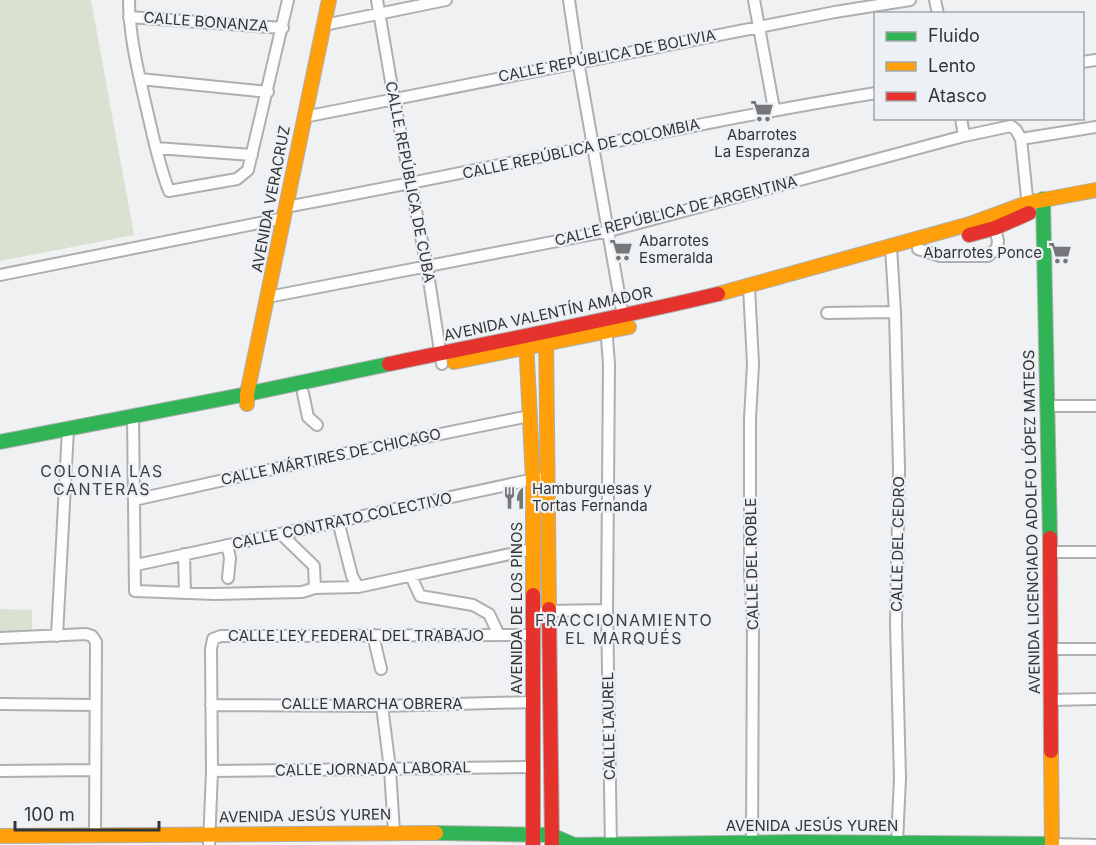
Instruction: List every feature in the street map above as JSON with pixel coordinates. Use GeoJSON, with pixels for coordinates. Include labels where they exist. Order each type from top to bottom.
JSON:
{"type":"FeatureCollection","features":[{"type":"Feature","properties":{"kind":"main road","name":"AVENIDA VERACRUZ"},"geometry":{"type":"LineString","coordinates":[[247,399],[329,0]]}},
{"type":"Feature","properties":{"kind":"main road","name":"AVENIDA VALENTÍN AMADOR"},"geometry":{"type":"LineString","coordinates":[[0,442],[68,434],[133,422],[624,322],[892,252],[970,224],[1096,190]]}},
{"type":"Feature","properties":{"kind":"main road","name":"AVENIDA VALENTÍN AMADOR"},"geometry":{"type":"LineString","coordinates":[[1044,205],[1096,201]]}},
{"type":"Feature","properties":{"kind":"main road","name":"AVENIDA LICENCIADO ADOLFO LÓPEZ MATEOS"},"geometry":{"type":"LineString","coordinates":[[1044,205],[1052,844]]}},
{"type":"Feature","properties":{"kind":"main road","name":"AVENIDA VALENTÍN AMADOR"},"geometry":{"type":"LineString","coordinates":[[892,252],[918,249],[995,228],[1028,208]]}},
{"type":"Feature","properties":{"kind":"main road","name":"AVENIDA DE LOS PINOS"},"geometry":{"type":"LineString","coordinates":[[547,337],[551,840]]}},
{"type":"Feature","properties":{"kind":"main road","name":"AVENIDA DE LOS PINOS"},"geometry":{"type":"LineString","coordinates":[[526,342],[533,480],[533,839]]}},
{"type":"Feature","properties":{"kind":"main road","name":"AVENIDA VALENTÍN AMADOR"},"geometry":{"type":"LineString","coordinates":[[247,399],[303,393],[441,359]]}},
{"type":"Feature","properties":{"kind":"main road","name":"AVENIDA VALENTÍN AMADOR"},"geometry":{"type":"LineString","coordinates":[[0,453],[68,434]]}},
{"type":"Feature","properties":{"kind":"main road","name":"AVENIDA JESÚS YUREN"},"geometry":{"type":"LineString","coordinates":[[0,836],[61,840],[95,834],[210,839],[394,832],[611,845],[752,842],[1052,844]]}},
{"type":"Feature","properties":{"kind":"street"},"geometry":{"type":"LineString","coordinates":[[129,0],[129,17],[140,79],[156,148],[169,191],[237,179],[248,170],[288,0]]}},
{"type":"Feature","properties":{"kind":"street","name":"CALLE REPÚBLICA DE CUBA"},"geometry":{"type":"LineString","coordinates":[[377,0],[427,267],[441,359]]}},
{"type":"Feature","properties":{"kind":"street"},"geometry":{"type":"LineString","coordinates":[[324,25],[446,0]]}},
{"type":"Feature","properties":{"kind":"street"},"geometry":{"type":"LineString","coordinates":[[569,0],[624,322]]}},
{"type":"Feature","properties":{"kind":"street"},"geometry":{"type":"LineString","coordinates":[[754,0],[774,109]]}},
{"type":"Feature","properties":{"kind":"street"},"geometry":{"type":"LineString","coordinates":[[828,0],[835,12]]}},
{"type":"Feature","properties":{"kind":"street","name":"CALLE REPÚBLICA DE BOLIVIA"},"geometry":{"type":"LineString","coordinates":[[304,117],[835,12],[860,3],[910,0]]}},
{"type":"Feature","properties":{"kind":"street","name":"CALLE BONANZA"},"geometry":{"type":"LineString","coordinates":[[129,17],[283,28]]}},
{"type":"Feature","properties":{"kind":"street"},"geometry":{"type":"LineString","coordinates":[[140,79],[268,92]]}},
{"type":"Feature","properties":{"kind":"street","name":"CALLE REPÚBLICA DE COLOMBIA"},"geometry":{"type":"LineString","coordinates":[[0,275],[594,146],[774,109],[874,93]]}},
{"type":"Feature","properties":{"kind":"street"},"geometry":{"type":"LineString","coordinates":[[961,120],[964,136]]}},
{"type":"Feature","properties":{"kind":"street","name":"CALLE REPÚBLICA DE ARGENTINA"},"geometry":{"type":"LineString","coordinates":[[268,297],[609,231],[964,136],[1011,126],[1021,139]]}},
{"type":"Feature","properties":{"kind":"street"},"geometry":{"type":"LineString","coordinates":[[1028,208],[1021,139],[1096,127]]}},
{"type":"Feature","properties":{"kind":"street"},"geometry":{"type":"LineString","coordinates":[[156,148],[252,154]]}},
{"type":"Feature","properties":{"kind":"street"},"geometry":{"type":"LineString","coordinates":[[918,249],[940,256],[988,256],[997,248],[995,228]]}},
{"type":"Feature","properties":{"kind":"street","name":"CALLE DEL CEDRO"},"geometry":{"type":"LineString","coordinates":[[892,252],[899,468],[896,624],[900,778],[897,842]]}},
{"type":"Feature","properties":{"kind":"street","name":"CALLE DEL ROBLE"},"geometry":{"type":"LineString","coordinates":[[749,291],[753,364],[750,419],[750,572],[753,622],[752,842]]}},
{"type":"Feature","properties":{"kind":"street"},"geometry":{"type":"LineString","coordinates":[[827,313],[895,312]]}},
{"type":"Feature","properties":{"kind":"street","name":"CALLE LAUREL"},"geometry":{"type":"LineString","coordinates":[[606,326],[609,364],[607,610],[611,845]]}},
{"type":"Feature","properties":{"kind":"street"},"geometry":{"type":"LineString","coordinates":[[303,393],[308,417],[318,425]]}},
{"type":"Feature","properties":{"kind":"street"},"geometry":{"type":"LineString","coordinates":[[1047,406],[1096,406]]}},
{"type":"Feature","properties":{"kind":"street","name":"CALLE MÁRTIRES DE CHICAGO"},"geometry":{"type":"LineString","coordinates":[[134,500],[529,416]]}},
{"type":"Feature","properties":{"kind":"street"},"geometry":{"type":"LineString","coordinates":[[133,422],[135,591],[302,592],[315,588],[358,588],[533,549]]}},
{"type":"Feature","properties":{"kind":"street"},"geometry":{"type":"LineString","coordinates":[[57,636],[68,434]]}},
{"type":"Feature","properties":{"kind":"street","name":"CALLE CONTRATO COLECTIVO"},"geometry":{"type":"LineString","coordinates":[[136,565],[548,476]]}},
{"type":"Feature","properties":{"kind":"street"},"geometry":{"type":"LineString","coordinates":[[338,521],[352,576],[358,588]]}},
{"type":"Feature","properties":{"kind":"street"},"geometry":{"type":"LineString","coordinates":[[281,534],[314,566],[315,588]]}},
{"type":"Feature","properties":{"kind":"street"},"geometry":{"type":"LineString","coordinates":[[227,545],[230,558],[228,579]]}},
{"type":"Feature","properties":{"kind":"street"},"geometry":{"type":"LineString","coordinates":[[1049,552],[1096,552]]}},
{"type":"Feature","properties":{"kind":"street"},"geometry":{"type":"LineString","coordinates":[[184,555],[185,593]]}},
{"type":"Feature","properties":{"kind":"street","name":"CALLE LEY FEDERAL DEL TRABAJO"},"geometry":{"type":"LineString","coordinates":[[411,576],[420,596],[473,605],[489,614],[499,635]]}},
{"type":"Feature","properties":{"kind":"street"},"geometry":{"type":"LineString","coordinates":[[533,611],[607,610]]}},
{"type":"Feature","properties":{"kind":"street"},"geometry":{"type":"LineString","coordinates":[[0,638],[86,634],[92,636],[96,642],[95,834]]}},
{"type":"Feature","properties":{"kind":"street"},"geometry":{"type":"LineString","coordinates":[[373,635],[381,669]]}},
{"type":"Feature","properties":{"kind":"street","name":"CALLE LEY FEDERAL DEL TRABAJO"},"geometry":{"type":"LineString","coordinates":[[211,705],[211,649],[213,639],[221,636],[533,635]]}},
{"type":"Feature","properties":{"kind":"street"},"geometry":{"type":"LineString","coordinates":[[1050,649],[1096,649]]}},
{"type":"Feature","properties":{"kind":"street"},"geometry":{"type":"LineString","coordinates":[[1051,700],[1096,699]]}},
{"type":"Feature","properties":{"kind":"street","name":"CALLE MARCHA OBRERA"},"geometry":{"type":"LineString","coordinates":[[211,705],[382,706],[533,702]]}},
{"type":"Feature","properties":{"kind":"street"},"geometry":{"type":"LineString","coordinates":[[0,704],[94,705]]}},
{"type":"Feature","properties":{"kind":"street"},"geometry":{"type":"LineString","coordinates":[[210,839],[211,705]]}},
{"type":"Feature","properties":{"kind":"street"},"geometry":{"type":"LineString","coordinates":[[382,706],[390,769],[394,832]]}},
{"type":"Feature","properties":{"kind":"street","name":"CALLE JORNADA LABORAL"},"geometry":{"type":"LineString","coordinates":[[212,771],[533,767]]}},
{"type":"Feature","properties":{"kind":"street"},"geometry":{"type":"LineString","coordinates":[[0,771],[95,770]]}},
{"type":"Feature","properties":{"kind":"street"},"geometry":{"type":"LineString","coordinates":[[1052,844],[1096,845]]}},
{"type":"Feature","properties":{"kind":"green space"},"geometry":{"type":"Polygon","coordinates":[[[0,0],[91,0],[134,235],[0,261],[0,0]]]}},
{"type":"Feature","properties":{"kind":"green space"},"geometry":{"type":"Polygon","coordinates":[[[0,609],[32,610],[32,632],[0,632],[0,609]]]}},
{"type":"Feature","properties":{"kind":"traffic: fast"},"geometry":{"type":"LineString","coordinates":[[1043,199],[1050,538]]}},
{"type":"Feature","properties":{"kind":"traffic: fast"},"geometry":{"type":"LineString","coordinates":[[0,442],[389,364]]}},
{"type":"Feature","properties":{"kind":"traffic: fast"},"geometry":{"type":"LineString","coordinates":[[436,833],[551,835],[572,844]]}},
{"type":"Feature","properties":{"kind":"traffic: fast"},"geometry":{"type":"LineString","coordinates":[[568,845],[796,842],[1052,844]]}},
{"type":"Feature","properties":{"kind":"traffic: slow"},"geometry":{"type":"LineString","coordinates":[[247,404],[247,394],[329,0]]}},
{"type":"Feature","properties":{"kind":"traffic: slow"},"geometry":{"type":"LineString","coordinates":[[718,294],[970,224],[1027,203],[1096,190]]}},
{"type":"Feature","properties":{"kind":"traffic: slow"},"geometry":{"type":"LineString","coordinates":[[454,362],[629,327]]}},
{"type":"Feature","properties":{"kind":"traffic: slow"},"geometry":{"type":"LineString","coordinates":[[546,333],[549,609]]}},
{"type":"Feature","properties":{"kind":"traffic: slow"},"geometry":{"type":"LineString","coordinates":[[526,339],[533,480],[533,595]]}},
{"type":"Feature","properties":{"kind":"traffic: slow"},"geometry":{"type":"LineString","coordinates":[[1051,751],[1052,845]]}},
{"type":"Feature","properties":{"kind":"traffic: slow"},"geometry":{"type":"LineString","coordinates":[[0,836],[436,833]]}},
{"type":"Feature","properties":{"kind":"traffic: jam"},"geometry":{"type":"LineString","coordinates":[[969,235],[995,228],[1029,213]]}},
{"type":"Feature","properties":{"kind":"traffic: jam"},"geometry":{"type":"LineString","coordinates":[[389,364],[718,294]]}},
{"type":"Feature","properties":{"kind":"traffic: jam"},"geometry":{"type":"LineString","coordinates":[[1050,538],[1051,751]]}},
{"type":"Feature","properties":{"kind":"traffic: jam"},"geometry":{"type":"LineString","coordinates":[[533,595],[533,844]]}},
{"type":"Feature","properties":{"kind":"traffic: jam"},"geometry":{"type":"LineString","coordinates":[[549,609],[552,844]]}},
{"type":"Feature","properties":{"kind":"place","name":"Abarrotes La Esperanza"},"geometry":{"type":"Point","coordinates":[762,111]}},
{"type":"Feature","properties":{"kind":"place","name":"Abarrotes Esmeralda"},"geometry":{"type":"Point","coordinates":[621,250]}},
{"type":"Feature","properties":{"kind":"place","name":"Abarrotes Ponce"},"geometry":{"type":"Point","coordinates":[1060,253]}},
{"type":"Feature","properties":{"kind":"place","name":"Hamburguesas y Tortas Fernanda"},"geometry":{"type":"Point","coordinates":[514,498]}},
{"type":"Feature","properties":{"kind":"district","name":"COLONIA LAS CANTERAS"},"geometry":{"type":"Point","coordinates":[102,480]}},
{"type":"Feature","properties":{"kind":"district","name":"FRACCIONAMIENTO EL MARQUÉS"},"geometry":{"type":"Point","coordinates":[624,629]}}]}
